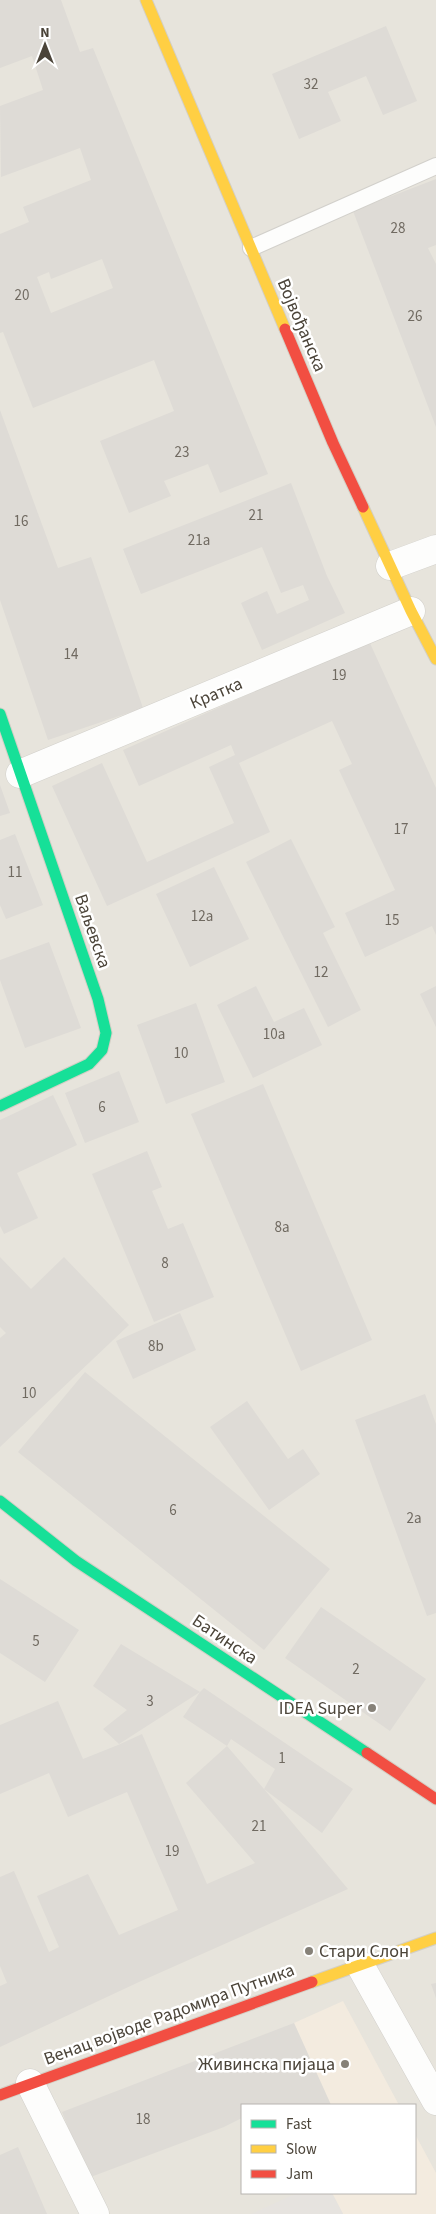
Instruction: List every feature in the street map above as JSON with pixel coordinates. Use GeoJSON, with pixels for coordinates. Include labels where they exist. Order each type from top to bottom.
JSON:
{"type":"FeatureCollection","features":[{"type":"Feature","properties":{"kind":"street","name":"Војвођанска"},"geometry":{"type":"LineString","coordinates":[[146,0],[332,443],[411,612],[436,659]]}},
{"type":"Feature","properties":{"kind":"street"},"geometry":{"type":"LineString","coordinates":[[390,566],[436,549]]}},
{"type":"Feature","properties":{"kind":"street","name":"Кратка"},"geometry":{"type":"LineString","coordinates":[[20,774],[411,612]]}},
{"type":"Feature","properties":{"kind":"street","name":"Ваљевска"},"geometry":{"type":"LineString","coordinates":[[0,714],[98,999],[106,1033],[102,1050],[89,1064],[0,1106]]}},
{"type":"Feature","properties":{"kind":"street","name":"Батинска"},"geometry":{"type":"LineString","coordinates":[[0,1501],[76,1561],[436,1799]]}},
{"type":"Feature","properties":{"kind":"street","name":"Венац војводе Радомира Путника"},"geometry":{"type":"LineString","coordinates":[[0,2096],[30,2083],[436,1938]]}},
{"type":"Feature","properties":{"kind":"street"},"geometry":{"type":"LineString","coordinates":[[360,1965],[436,2101]]}},
{"type":"Feature","properties":{"kind":"street"},"geometry":{"type":"LineString","coordinates":[[30,2083],[94,2214]]}},
{"type":"Feature","properties":{"kind":"lane"},"geometry":{"type":"LineString","coordinates":[[251,248],[436,166]]}},
{"type":"Feature","properties":{"kind":"shaded area"},"geometry":{"type":"Polygon","coordinates":[[[0,0],[436,0],[436,2214],[0,2214],[0,0]]]}},
{"type":"Feature","properties":{"kind":"shaded area","name":"Живинска пијаца"},"geometry":{"type":"Polygon","coordinates":[[[343,2001],[398,2104],[331,2104],[294,2023],[343,2001]]]}},
{"type":"Feature","properties":{"kind":"shaded area"},"geometry":{"type":"Polygon","coordinates":[[[416,2136],[436,2173],[436,2214],[343,2214],[333,2194],[416,2194],[416,2136]]]}},
{"type":"Feature","properties":{"kind":"shaded area"},"geometry":{"type":"Polygon","coordinates":[[[295,2194],[333,2194],[343,2214],[251,2214],[295,2194]]]}},
{"type":"Feature","properties":{"kind":"building"},"geometry":{"type":"Polygon","coordinates":[[[0,0],[61,0],[80,52],[93,48],[268,474],[220,493],[208,464],[164,481],[171,496],[129,513],[100,441],[174,411],[154,360],[33,408],[3,332],[0,333],[0,234],[29,222],[23,207],[91,180],[80,148],[1,177],[0,106],[43,90],[32,56],[0,68],[0,0]],[[102,259],[51,279],[49,272],[37,277],[51,313],[113,288],[102,259]]]}},
{"type":"Feature","properties":{"kind":"building"},"geometry":{"type":"Polygon","coordinates":[[[386,26],[417,101],[383,115],[366,76],[328,92],[341,121],[299,139],[272,74],[386,26]]]}},
{"type":"Feature","properties":{"kind":"building"},"geometry":{"type":"Polygon","coordinates":[[[436,179],[436,245],[428,248],[436,264],[436,427],[353,211],[436,179]]]}},
{"type":"Feature","properties":{"kind":"building"},"geometry":{"type":"Polygon","coordinates":[[[0,410],[58,568],[91,557],[143,708],[48,740],[0,600],[0,410]]]}},
{"type":"Feature","properties":{"kind":"building"},"geometry":{"type":"Polygon","coordinates":[[[291,483],[327,576],[345,613],[262,650],[241,603],[267,591],[277,614],[309,600],[303,585],[281,593],[262,547],[141,594],[123,549],[291,483]]]}},
{"type":"Feature","properties":{"kind":"building"},"geometry":{"type":"Polygon","coordinates":[[[369,641],[436,788],[436,935],[432,926],[365,957],[345,913],[395,890],[339,770],[352,764],[332,721],[239,763],[270,832],[107,906],[52,786],[102,763],[147,862],[234,823],[209,767],[235,755],[231,745],[139,786],[123,750],[369,641]]]}},
{"type":"Feature","properties":{"kind":"building"},"geometry":{"type":"Polygon","coordinates":[[[0,785],[10,813],[0,816],[0,785]]]}},
{"type":"Feature","properties":{"kind":"building"},"geometry":{"type":"Polygon","coordinates":[[[15,834],[43,905],[6,919],[0,905],[0,840],[15,834]]]}},
{"type":"Feature","properties":{"kind":"building"},"geometry":{"type":"Polygon","coordinates":[[[291,839],[335,927],[323,933],[361,1010],[328,1027],[246,862],[291,839]]]}},
{"type":"Feature","properties":{"kind":"building"},"geometry":{"type":"Polygon","coordinates":[[[214,867],[249,939],[190,967],[156,894],[214,867]]]}},
{"type":"Feature","properties":{"kind":"building"},"geometry":{"type":"Polygon","coordinates":[[[49,942],[81,1028],[25,1048],[0,980],[0,960],[49,942]]]}},
{"type":"Feature","properties":{"kind":"building"},"geometry":{"type":"Polygon","coordinates":[[[256,986],[274,1022],[304,1008],[322,1045],[253,1078],[217,1005],[256,986]]]}},
{"type":"Feature","properties":{"kind":"building"},"geometry":{"type":"Polygon","coordinates":[[[436,986],[436,1027],[420,994],[436,986]]]}},
{"type":"Feature","properties":{"kind":"building"},"geometry":{"type":"Polygon","coordinates":[[[196,1003],[225,1082],[166,1104],[137,1025],[196,1003]]]}},
{"type":"Feature","properties":{"kind":"building"},"geometry":{"type":"Polygon","coordinates":[[[119,1071],[139,1122],[85,1143],[65,1093],[119,1071]]]}},
{"type":"Feature","properties":{"kind":"building"},"geometry":{"type":"Polygon","coordinates":[[[263,1084],[372,1340],[301,1371],[191,1114],[263,1084]]]}},
{"type":"Feature","properties":{"kind":"building"},"geometry":{"type":"Polygon","coordinates":[[[53,1095],[77,1145],[17,1173],[38,1218],[4,1234],[0,1226],[0,1120],[53,1095]]]}},
{"type":"Feature","properties":{"kind":"building"},"geometry":{"type":"Polygon","coordinates":[[[147,1151],[162,1187],[152,1191],[168,1229],[183,1223],[214,1297],[154,1322],[92,1174],[147,1151]]]}},
{"type":"Feature","properties":{"kind":"building"},"geometry":{"type":"Polygon","coordinates":[[[0,1257],[31,1289],[64,1257],[129,1325],[0,1447],[0,1338],[6,1333],[0,1327],[0,1257]]]}},
{"type":"Feature","properties":{"kind":"building"},"geometry":{"type":"Polygon","coordinates":[[[180,1313],[196,1350],[133,1379],[116,1341],[180,1313]]]}},
{"type":"Feature","properties":{"kind":"building"},"geometry":{"type":"Polygon","coordinates":[[[85,1372],[330,1569],[264,1650],[18,1452],[85,1372]]]}},
{"type":"Feature","properties":{"kind":"building"},"geometry":{"type":"Polygon","coordinates":[[[425,1394],[436,1424],[436,1613],[427,1616],[355,1420],[425,1394]]]}},
{"type":"Feature","properties":{"kind":"building"},"geometry":{"type":"Polygon","coordinates":[[[247,1401],[288,1459],[303,1449],[320,1474],[269,1510],[210,1427],[247,1401]]]}},
{"type":"Feature","properties":{"kind":"building"},"geometry":{"type":"Polygon","coordinates":[[[0,1579],[79,1630],[45,1682],[0,1653],[0,1579]]]}},
{"type":"Feature","properties":{"kind":"building"},"geometry":{"type":"Polygon","coordinates":[[[321,1607],[426,1679],[390,1731],[285,1658],[321,1607]]]}},
{"type":"Feature","properties":{"kind":"building"},"geometry":{"type":"Polygon","coordinates":[[[121,1644],[200,1692],[119,1744],[103,1729],[127,1710],[93,1686],[121,1644]]]}},
{"type":"Feature","properties":{"kind":"building"},"geometry":{"type":"Polygon","coordinates":[[[204,1688],[353,1789],[322,1833],[264,1789],[275,1769],[231,1739],[227,1746],[183,1717],[204,1688]]]}},
{"type":"Feature","properties":{"kind":"building"},"geometry":{"type":"Polygon","coordinates":[[[58,1701],[83,1759],[142,1734],[207,1884],[255,1863],[186,1783],[227,1746],[348,1889],[139,1982],[0,2047],[0,1986],[7,1983],[0,1966],[0,1877],[14,1871],[49,1952],[59,1947],[37,1896],[88,1874],[119,1935],[178,1910],[127,1792],[68,1817],[49,1773],[0,1794],[0,1725],[58,1701]]]}},
{"type":"Feature","properties":{"kind":"building"},"geometry":{"type":"Polygon","coordinates":[[[436,1983],[436,1998],[431,1984],[436,1983]]]}},
{"type":"Feature","properties":{"kind":"building"},"geometry":{"type":"Polygon","coordinates":[[[294,2023],[331,2104],[241,2104],[241,2118],[224,2127],[88,2178],[62,2112],[294,2023]]]}},
{"type":"Feature","properties":{"kind":"building"},"geometry":{"type":"Polygon","coordinates":[[[18,2147],[47,2214],[0,2214],[0,2155],[18,2147]]]}},
{"type":"Feature","properties":{"kind":"traffic: fast"},"geometry":{"type":"LineString","coordinates":[[0,714],[98,999],[106,1033],[102,1050],[89,1064],[0,1106]]}},
{"type":"Feature","properties":{"kind":"traffic: fast"},"geometry":{"type":"LineString","coordinates":[[0,1501],[76,1561],[367,1753]]}},
{"type":"Feature","properties":{"kind":"traffic: slow"},"geometry":{"type":"LineString","coordinates":[[146,0],[285,329]]}},
{"type":"Feature","properties":{"kind":"traffic: slow"},"geometry":{"type":"LineString","coordinates":[[363,507],[411,611],[436,659]]}},
{"type":"Feature","properties":{"kind":"traffic: slow"},"geometry":{"type":"LineString","coordinates":[[312,1982],[436,1938]]}},
{"type":"Feature","properties":{"kind":"traffic: jam"},"geometry":{"type":"LineString","coordinates":[[285,329],[333,443],[363,507]]}},
{"type":"Feature","properties":{"kind":"traffic: jam"},"geometry":{"type":"LineString","coordinates":[[367,1753],[436,1799]]}},
{"type":"Feature","properties":{"kind":"traffic: jam"},"geometry":{"type":"LineString","coordinates":[[0,2095],[312,1982]]}},
{"type":"Feature","properties":{"kind":"place","name":"IDEA Super"},"geometry":{"type":"Point","coordinates":[372,1708]}},
{"type":"Feature","properties":{"kind":"place","name":"Стари Слон"},"geometry":{"type":"Point","coordinates":[309,1951]}},
{"type":"Feature","properties":{"kind":"place","name":"Живинска пијаца"},"geometry":{"type":"Point","coordinates":[345,2064]}}]}
